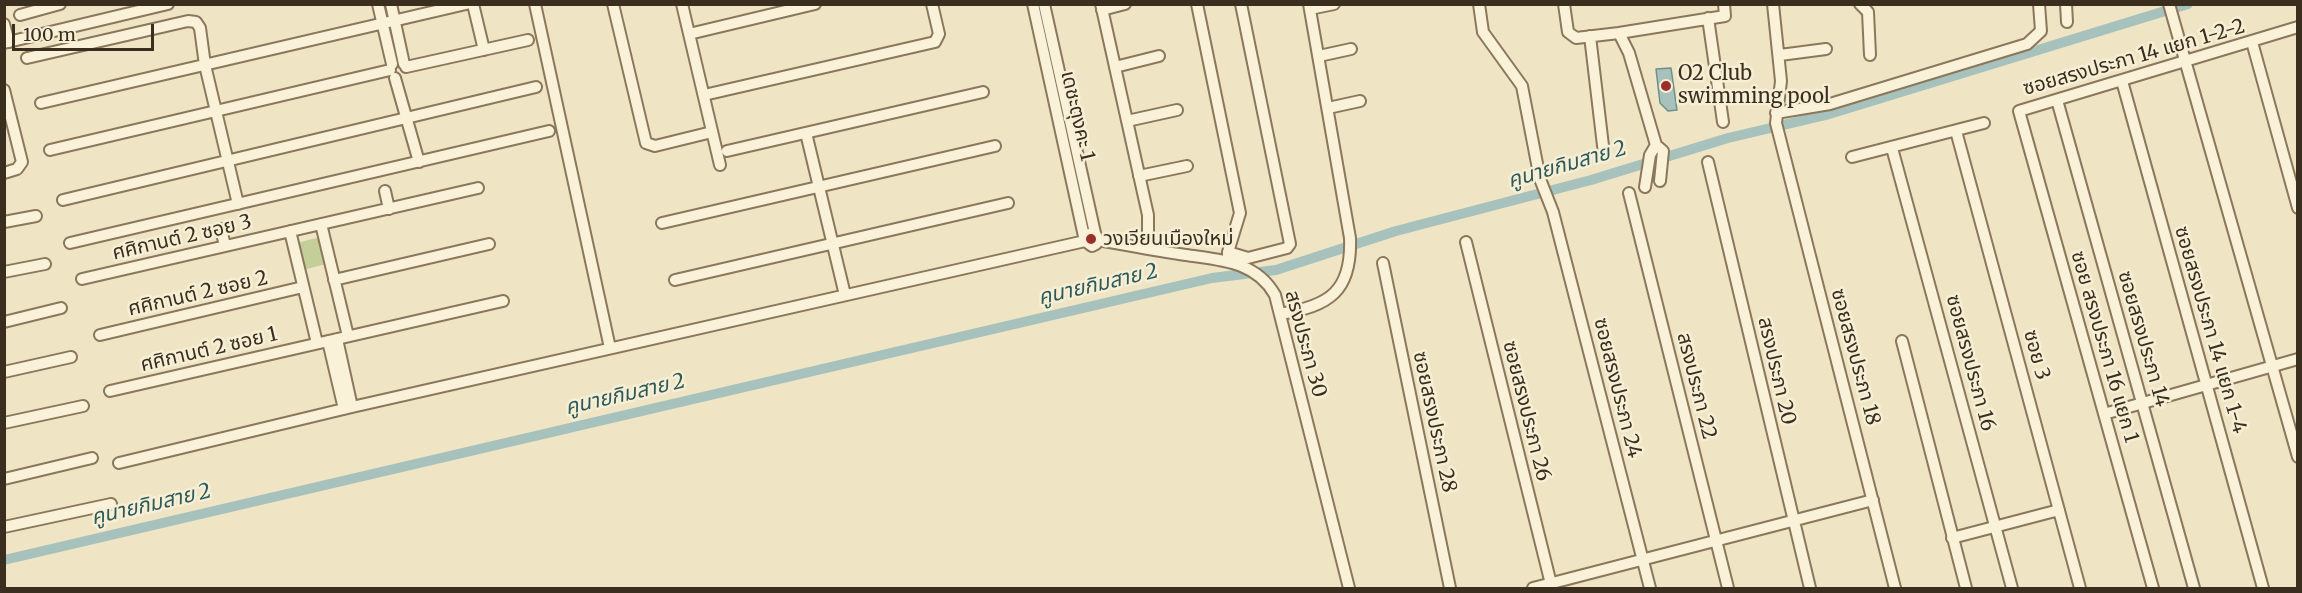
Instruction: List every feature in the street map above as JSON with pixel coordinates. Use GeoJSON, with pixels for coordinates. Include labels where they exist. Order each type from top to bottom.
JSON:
{"type":"FeatureCollection","features":[{"type":"Feature","properties":{"kind":"street"},"geometry":{"type":"LineString","coordinates":[[20,15],[60,4]]}},
{"type":"Feature","properties":{"kind":"street"},"geometry":{"type":"LineString","coordinates":[[6,36],[168,4]]}},
{"type":"Feature","properties":{"kind":"street"},"geometry":{"type":"LineString","coordinates":[[378,4],[392,71],[419,162]]}},
{"type":"Feature","properties":{"kind":"street"},"geometry":{"type":"LineString","coordinates":[[50,150],[392,71],[405,75],[405,65],[391,4]]}},
{"type":"Feature","properties":{"kind":"street"},"geometry":{"type":"LineString","coordinates":[[41,103],[466,4]]}},
{"type":"Feature","properties":{"kind":"street"},"geometry":{"type":"LineString","coordinates":[[474,4],[484,50]]}},
{"type":"Feature","properties":{"kind":"street"},"geometry":{"type":"LineString","coordinates":[[535,4],[610,348]]}},
{"type":"Feature","properties":{"kind":"street"},"geometry":{"type":"LineString","coordinates":[[613,4],[646,143],[655,146],[712,132]]}},
{"type":"Feature","properties":{"kind":"street"},"geometry":{"type":"LineString","coordinates":[[682,4],[720,165]]}},
{"type":"Feature","properties":{"kind":"street"},"geometry":{"type":"LineString","coordinates":[[689,33],[815,4]]}},
{"type":"Feature","properties":{"kind":"street"},"geometry":{"type":"LineString","coordinates":[[704,95],[935,42],[939,34],[932,4]]}},
{"type":"Feature","properties":{"kind":"street","name":"เดชะตุงคะ 1"},"geometry":{"type":"LineString","coordinates":[[1033,4],[1091,237]]}},
{"type":"Feature","properties":{"kind":"street","name":"เดชะตุงคะ 1"},"geometry":{"type":"LineString","coordinates":[[1044,4],[1091,237]]}},
{"type":"Feature","properties":{"kind":"street"},"geometry":{"type":"LineString","coordinates":[[1125,4],[1102,7],[1150,227],[1148,248]]}},
{"type":"Feature","properties":{"kind":"street"},"geometry":{"type":"LineString","coordinates":[[1197,4],[1240,213],[1228,256],[1248,258],[1287,248],[1290,244],[1240,4]]}},
{"type":"Feature","properties":{"kind":"street"},"geometry":{"type":"LineString","coordinates":[[1280,314],[1294,312],[1330,297],[1342,286],[1350,265],[1350,238],[1310,7],[1334,4]]}},
{"type":"Feature","properties":{"kind":"street","name":"ซอยสรงประภา 24"},"geometry":{"type":"LineString","coordinates":[[1479,4],[1483,32],[1522,86],[1540,179],[1548,197],[1650,588]]}},
{"type":"Feature","properties":{"kind":"street"},"geometry":{"type":"LineString","coordinates":[[1564,4],[1568,32],[1576,38],[1725,16],[1724,4]]}},
{"type":"Feature","properties":{"kind":"street"},"geometry":{"type":"LineString","coordinates":[[1773,4],[1781,81],[1776,118],[1830,104],[2027,44],[2041,31],[2039,4]]}},
{"type":"Feature","properties":{"kind":"street"},"geometry":{"type":"LineString","coordinates":[[1860,4],[1869,14],[1870,55]]}},
{"type":"Feature","properties":{"kind":"street"},"geometry":{"type":"LineString","coordinates":[[2066,4],[2067,22]]}},
{"type":"Feature","properties":{"kind":"street"},"geometry":{"type":"LineString","coordinates":[[2170,9],[2298,457]]}},
{"type":"Feature","properties":{"kind":"street"},"geometry":{"type":"LineString","coordinates":[[1708,18],[1723,122]]}},
{"type":"Feature","properties":{"kind":"street"},"geometry":{"type":"LineString","coordinates":[[27,58],[188,21],[196,22],[200,28],[215,112],[238,204]]}},
{"type":"Feature","properties":{"kind":"street","name":"ซอยสรงประภา 14 แยก 1-2-2"},"geometry":{"type":"LineString","coordinates":[[2019,115],[2023,108],[2186,63],[2298,27]]}},
{"type":"Feature","properties":{"kind":"street"},"geometry":{"type":"LineString","coordinates":[[1619,33],[1629,53],[1656,150],[1660,179]]}},
{"type":"Feature","properties":{"kind":"street"},"geometry":{"type":"LineString","coordinates":[[1590,36],[1604,154]]}},
{"type":"Feature","properties":{"kind":"street"},"geometry":{"type":"LineString","coordinates":[[405,65],[528,40]]}},
{"type":"Feature","properties":{"kind":"street"},"geometry":{"type":"LineString","coordinates":[[2252,42],[2298,208]]}},
{"type":"Feature","properties":{"kind":"street"},"geometry":{"type":"LineString","coordinates":[[1319,56],[1351,49]]}},
{"type":"Feature","properties":{"kind":"street"},"geometry":{"type":"LineString","coordinates":[[1780,56],[1826,50]]}},
{"type":"Feature","properties":{"kind":"street"},"geometry":{"type":"LineString","coordinates":[[1115,67],[1159,56]]}},
{"type":"Feature","properties":{"kind":"street","name":"ซอยสรงประภา 14 แยก 1-4"},"geometry":{"type":"LineString","coordinates":[[2122,81],[2263,588]]}},
{"type":"Feature","properties":{"kind":"street"},"geometry":{"type":"LineString","coordinates":[[63,200],[536,87]]}},
{"type":"Feature","properties":{"kind":"street"},"geometry":{"type":"LineString","coordinates":[[4,90],[9,122],[22,162],[17,169],[4,173]]}},
{"type":"Feature","properties":{"kind":"street"},"geometry":{"type":"LineString","coordinates":[[727,151],[983,92]]}},
{"type":"Feature","properties":{"kind":"street","name":"ซอยสรงประภา 14"},"geometry":{"type":"LineString","coordinates":[[2057,100],[2194,588]]}},
{"type":"Feature","properties":{"kind":"street"},"geometry":{"type":"LineString","coordinates":[[1328,108],[1360,101]]}},
{"type":"Feature","properties":{"kind":"street"},"geometry":{"type":"LineString","coordinates":[[1127,121],[1177,110]]}},
{"type":"Feature","properties":{"kind":"street","name":"ซอย สรงประภา 16 แยก 1"},"geometry":{"type":"LineString","coordinates":[[2019,115],[2153,588]]}},
{"type":"Feature","properties":{"kind":"street","name":"ซอยสรงประภา 18"},"geometry":{"type":"LineString","coordinates":[[1776,118],[1895,588]]}},
{"type":"Feature","properties":{"kind":"street"},"geometry":{"type":"LineString","coordinates":[[1852,157],[1984,123]]}},
{"type":"Feature","properties":{"kind":"street"},"geometry":{"type":"LineString","coordinates":[[70,243],[549,131]]}},
{"type":"Feature","properties":{"kind":"street","name":"ซอย 3"},"geometry":{"type":"LineString","coordinates":[[1956,131],[2080,588]]}},
{"type":"Feature","properties":{"kind":"street"},"geometry":{"type":"LineString","coordinates":[[806,133],[845,295]]}},
{"type":"Feature","properties":{"kind":"street"},"geometry":{"type":"LineString","coordinates":[[662,223],[995,146]]}},
{"type":"Feature","properties":{"kind":"street","name":"ซอยสรงประภา 16"},"geometry":{"type":"LineString","coordinates":[[1892,148],[2012,588]]}},
{"type":"Feature","properties":{"kind":"street"},"geometry":{"type":"LineString","coordinates":[[1645,184],[1656,150]]}},
{"type":"Feature","properties":{"kind":"street","name":"สรงประภา 20"},"geometry":{"type":"LineString","coordinates":[[1708,162],[1810,588]]}},
{"type":"Feature","properties":{"kind":"street"},"geometry":{"type":"LineString","coordinates":[[1139,176],[1186,166]]}},
{"type":"Feature","properties":{"kind":"street","name":"ศศิกานต์ 2 ซอย 3"},"geometry":{"type":"LineString","coordinates":[[82,279],[478,188]]}},
{"type":"Feature","properties":{"kind":"street"},"geometry":{"type":"LineString","coordinates":[[385,191],[389,209]]}},
{"type":"Feature","properties":{"kind":"street","name":"สรงประภา 22"},"geometry":{"type":"LineString","coordinates":[[1629,193],[1728,588]]}},
{"type":"Feature","properties":{"kind":"street"},"geometry":{"type":"LineString","coordinates":[[675,280],[1008,203]]}},
{"type":"Feature","properties":{"kind":"street"},"geometry":{"type":"LineString","coordinates":[[4,222],[36,216]]}},
{"type":"Feature","properties":{"kind":"street"},"geometry":{"type":"LineString","coordinates":[[321,224],[334,280],[332,340],[348,408]]}},
{"type":"Feature","properties":{"kind":"street"},"geometry":{"type":"LineString","coordinates":[[221,229],[225,246]]}},
{"type":"Feature","properties":{"kind":"street"},"geometry":{"type":"LineString","coordinates":[[290,231],[303,287],[332,340]]}},
{"type":"Feature","properties":{"kind":"street"},"geometry":{"type":"LineString","coordinates":[[119,463],[1091,237]]}},
{"type":"Feature","properties":{"kind":"street","name":"สรงประภา 30"},"geometry":{"type":"LineString","coordinates":[[1091,237],[1148,248],[1228,256],[1267,281],[1275,295],[1349,588]]}},
{"type":"Feature","properties":{"kind":"street","name":"ซอยสรงประภา 26"},"geometry":{"type":"LineString","coordinates":[[1466,242],[1551,586]]}},
{"type":"Feature","properties":{"kind":"street"},"geometry":{"type":"LineString","coordinates":[[334,280],[489,244]]}},
{"type":"Feature","properties":{"kind":"street","name":"ซอยสรงประภา 28"},"geometry":{"type":"LineString","coordinates":[[1383,263],[1450,588]]}},
{"type":"Feature","properties":{"kind":"street"},"geometry":{"type":"LineString","coordinates":[[4,272],[45,264]]}},
{"type":"Feature","properties":{"kind":"street","name":"ศศิกานต์ 2 ซอย 2"},"geometry":{"type":"LineString","coordinates":[[100,335],[303,287]]}},
{"type":"Feature","properties":{"kind":"street","name":"ศศิกานต์ 2 ซอย 1"},"geometry":{"type":"LineString","coordinates":[[110,391],[503,301]]}},
{"type":"Feature","properties":{"kind":"street"},"geometry":{"type":"LineString","coordinates":[[4,322],[61,308]]}},
{"type":"Feature","properties":{"kind":"street"},"geometry":{"type":"LineString","coordinates":[[1902,341],[1966,588]]}},
{"type":"Feature","properties":{"kind":"street"},"geometry":{"type":"LineString","coordinates":[[4,372],[70,357]]}},
{"type":"Feature","properties":{"kind":"street"},"geometry":{"type":"LineString","coordinates":[[2104,414],[2298,359]]}},
{"type":"Feature","properties":{"kind":"street"},"geometry":{"type":"LineString","coordinates":[[4,423],[83,406]]}},
{"type":"Feature","properties":{"kind":"street"},"geometry":{"type":"LineString","coordinates":[[4,479],[92,458]]}},
{"type":"Feature","properties":{"kind":"street"},"geometry":{"type":"LineString","coordinates":[[1533,588],[1551,586],[1717,542],[1793,519],[1874,500]]}},
{"type":"Feature","properties":{"kind":"street"},"geometry":{"type":"LineString","coordinates":[[4,527],[111,504]]}},
{"type":"Feature","properties":{"kind":"street"},"geometry":{"type":"LineString","coordinates":[[1952,538],[2059,510]]}},
{"type":"Feature","properties":{"kind":"green space"},"geometry":{"type":"Polygon","coordinates":[[[320,237],[326,264],[303,270],[297,243],[320,237]]]}},
{"type":"Feature","properties":{"kind":"water","name":"O2 Club swimming pool"},"geometry":{"type":"Polygon","coordinates":[[[1671,68],[1677,110],[1668,111],[1660,103],[1656,69],[1671,68]]]}},
{"type":"Feature","properties":{"kind":"waterway","name":"คูนายกิมสาย 2"},"geometry":{"type":"LineString","coordinates":[[4,560],[1212,278],[1276,270],[1396,231],[1591,180],[1728,138],[1826,115],[2188,4]]}},
{"type":"Feature","properties":{"kind":"place","name":"O2 Club swimming pool"},"geometry":{"type":"Point","coordinates":[1666,86]}},
{"type":"Feature","properties":{"kind":"place","name":"วงเวียนเมืองใหม่"},"geometry":{"type":"Point","coordinates":[1091,239]}}]}
